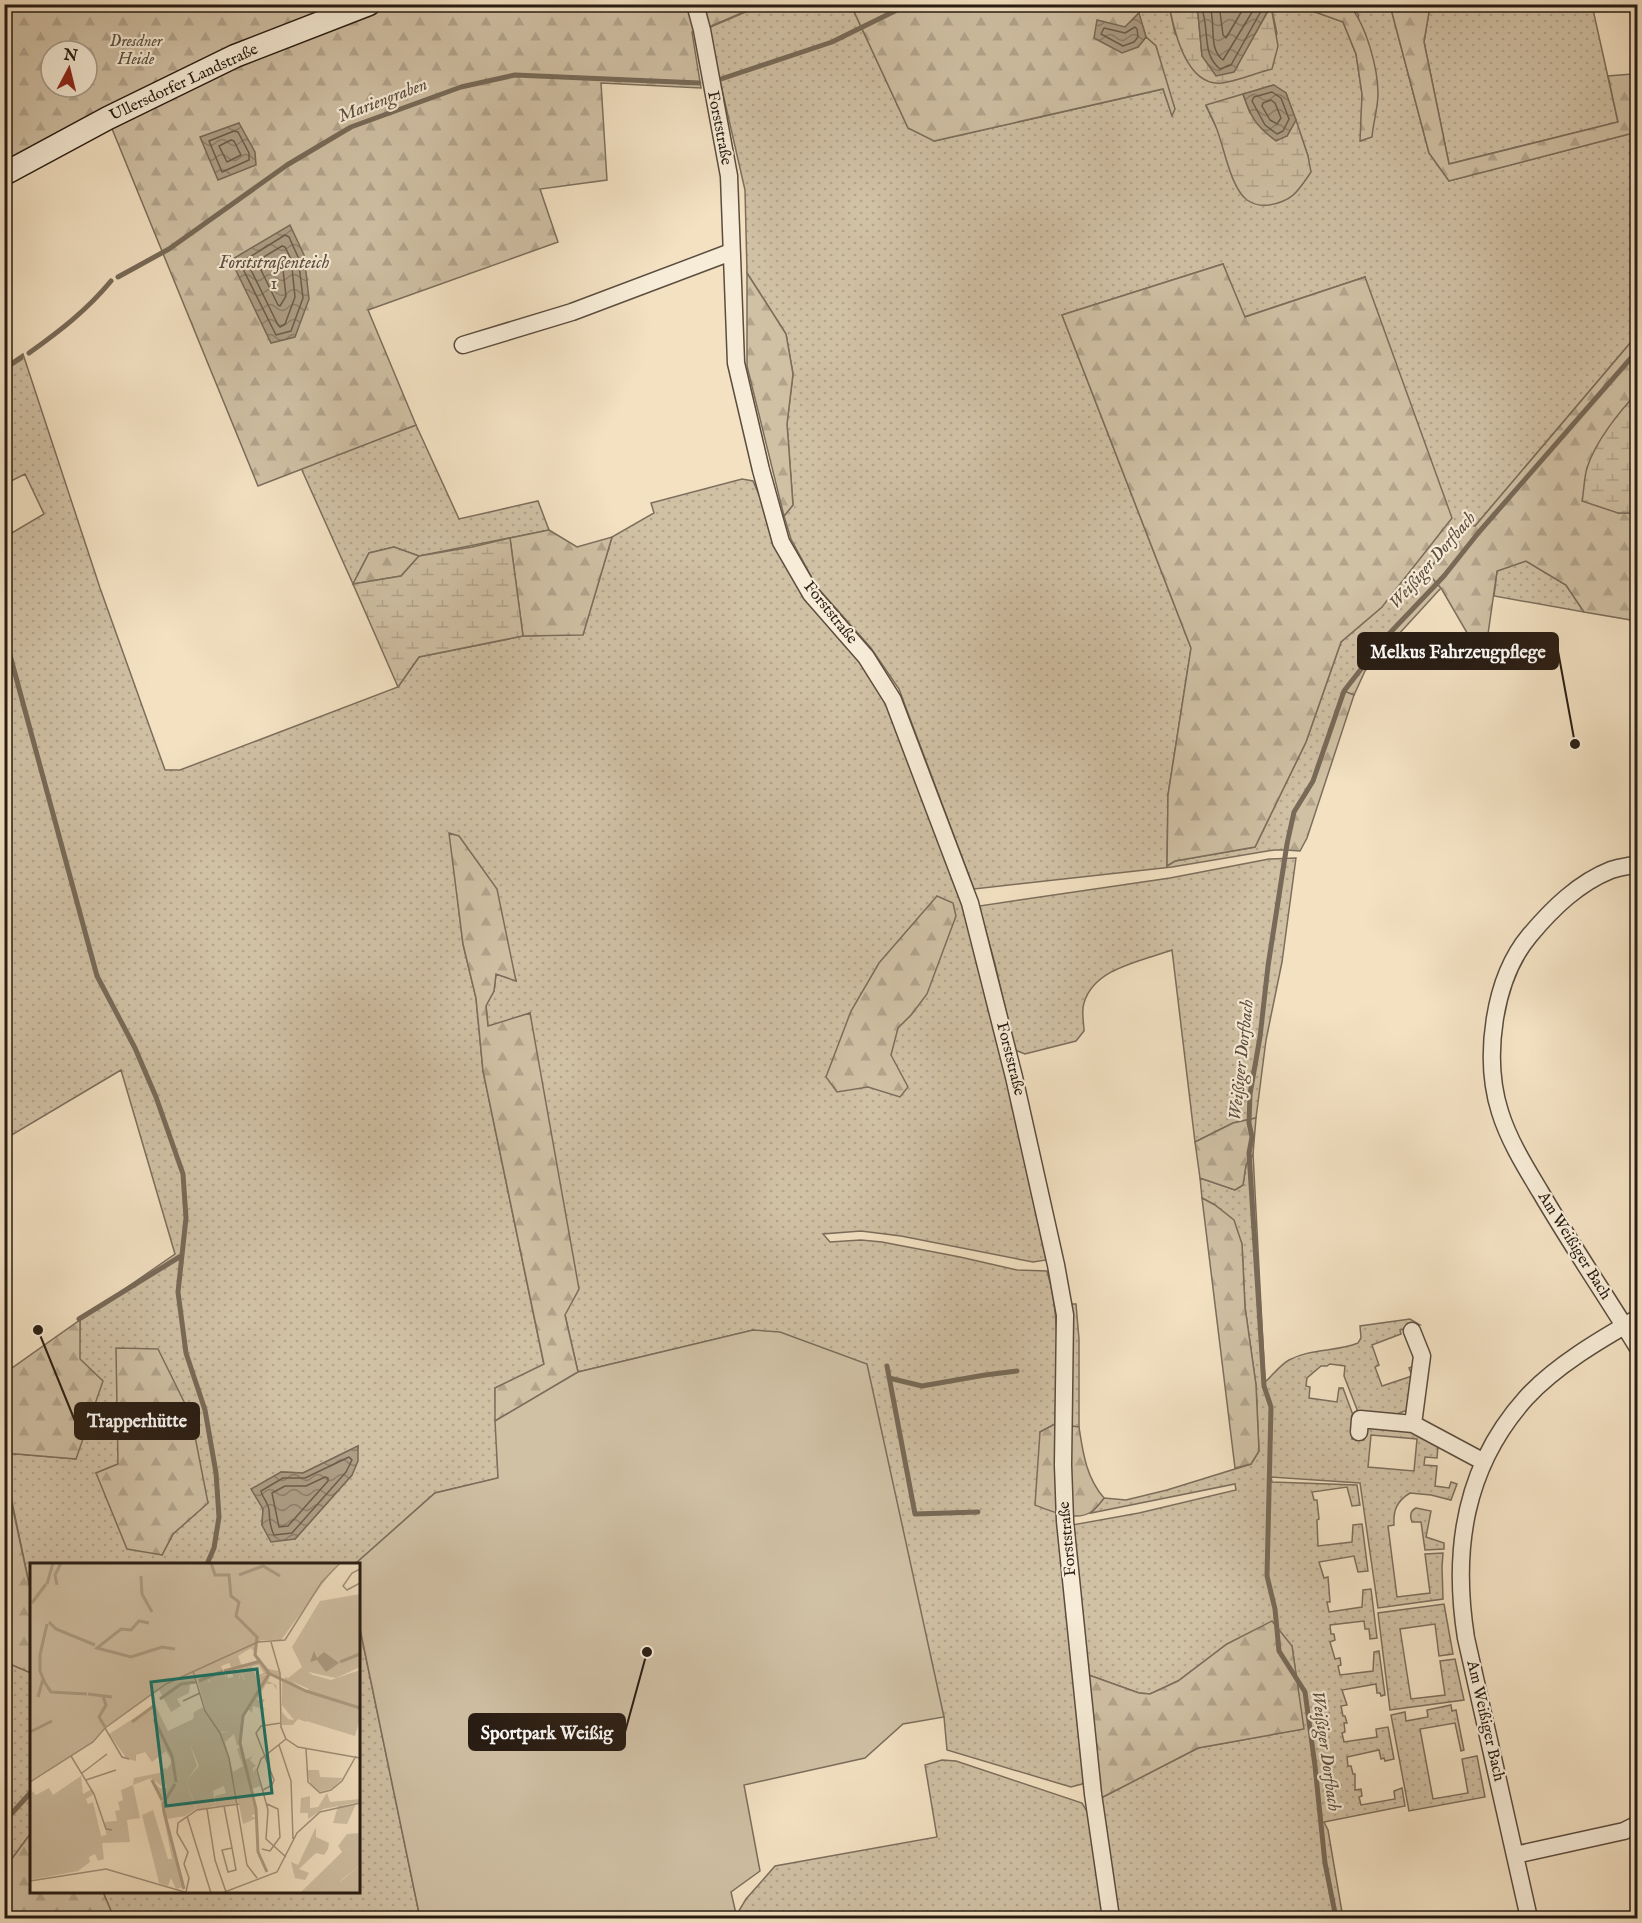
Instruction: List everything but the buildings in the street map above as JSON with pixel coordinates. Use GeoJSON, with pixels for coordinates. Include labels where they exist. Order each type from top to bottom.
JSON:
{"type":"FeatureCollection","features":[{"type":"Feature","properties":{"kind":"main road","name":"Ullersdorfer Landstraße"},"geometry":{"type":"LineString","coordinates":[[4,174],[108,118],[235,56],[369,4]]}},
{"type":"Feature","properties":{"kind":"street","name":"Forststraße"},"geometry":{"type":"LineString","coordinates":[[695,4],[702,30],[729,176],[735,363],[781,542],[811,594],[866,657],[893,700],[970,903],[1017,1088],[1056,1265],[1065,1315],[1063,1465],[1065,1521],[1093,1794],[1111,1918]]}},
{"type":"Feature","properties":{"kind":"street"},"geometry":{"type":"LineString","coordinates":[[464,345],[572,312],[731,252]]}},
{"type":"Feature","properties":{"kind":"street","name":"Am Weißiger Bach"},"geometry":{"type":"LineString","coordinates":[[1529,1918],[1466,1638],[1460,1601],[1462,1536],[1468,1506],[1484,1462],[1510,1419],[1526,1398],[1562,1367],[1631,1322],[1560,1225],[1512,1141],[1500,1112],[1494,1086],[1492,1029],[1497,1003],[1509,967],[1521,946],[1553,908],[1582,886],[1611,870],[1638,864]]}},
{"type":"Feature","properties":{"kind":"street"},"geometry":{"type":"LineString","coordinates":[[1631,1322],[1638,1348]]}},
{"type":"Feature","properties":{"kind":"street"},"geometry":{"type":"LineString","coordinates":[[1413,1424],[1422,1356],[1419,1334]]}},
{"type":"Feature","properties":{"kind":"street"},"geometry":{"type":"LineString","coordinates":[[1359,1432],[1360,1419],[1413,1424],[1484,1462]]}},
{"type":"Feature","properties":{"kind":"street"},"geometry":{"type":"LineString","coordinates":[[1515,1855],[1624,1831],[1638,1824]]}},
{"type":"Feature","properties":{"kind":"green space","name":"Dresdner Heide"},"geometry":{"type":"Polygon","coordinates":[[[5,5],[760,5],[702,30],[692,32],[701,88],[601,83],[607,180],[540,189],[558,242],[368,310],[416,425],[258,486],[108,119],[5,174],[5,5]]]}},
{"type":"Feature","properties":{"kind":"green space"},"geometry":{"type":"Polygon","coordinates":[[[762,5],[851,5],[908,128],[935,141],[1163,89],[1172,115],[1156,46],[1146,37],[1136,5],[1169,5],[1175,34],[1221,83],[1237,78],[1277,34],[1271,5],[1296,5],[1343,22],[1356,54],[1362,94],[1361,141],[1372,136],[1358,14],[1349,5],[1390,5],[1429,153],[1449,181],[1637,132],[1637,335],[1475,526],[1467,523],[1427,572],[1441,588],[1365,671],[1354,695],[1344,692],[1313,781],[1294,812],[1286,850],[1172,867],[974,889],[899,689],[871,648],[817,587],[791,539],[784,516],[793,505],[787,424],[793,374],[786,334],[747,273],[745,190],[708,28],[762,5]],[[1273,85],[1206,106],[1216,127],[1308,156],[1286,93],[1273,85]],[[1223,264],[1062,315],[1191,648],[1168,795],[1167,866],[1175,861],[1255,847],[1306,742],[1341,642],[1382,607],[1365,277],[1244,317],[1223,264]]]}},
{"type":"Feature","properties":{"kind":"green space"},"geometry":{"type":"Polygon","coordinates":[[[851,5],[1136,5],[1139,13],[1125,27],[1138,47],[1146,37],[1156,46],[1175,109],[1172,116],[1163,89],[934,141],[908,128],[851,5]]]}},
{"type":"Feature","properties":{"kind":"green space"},"geometry":{"type":"Polygon","coordinates":[[[1169,5],[1194,5],[1198,14],[1202,56],[1234,71],[1271,6],[1278,46],[1272,69],[1222,83],[1210,82],[1199,76],[1191,67],[1178,42],[1169,5]]]}},
{"type":"Feature","properties":{"kind":"green space"},"geometry":{"type":"Polygon","coordinates":[[[1296,5],[1349,5],[1361,23],[1376,72],[1378,99],[1372,137],[1360,141],[1362,94],[1356,54],[1343,22],[1296,5]]]}},
{"type":"Feature","properties":{"kind":"green space"},"geometry":{"type":"Polygon","coordinates":[[[1390,5],[1428,5],[1424,42],[1449,164],[1618,122],[1608,76],[1632,74],[1637,83],[1637,132],[1449,181],[1429,153],[1390,5]]]}},
{"type":"Feature","properties":{"kind":"green space"},"geometry":{"type":"Polygon","coordinates":[[[1428,5],[1592,5],[1618,122],[1449,164],[1424,42],[1428,5]]]}},
{"type":"Feature","properties":{"kind":"green space"},"geometry":{"type":"Polygon","coordinates":[[[1243,94],[1250,113],[1287,136],[1296,120],[1311,172],[1294,194],[1284,201],[1266,205],[1252,203],[1241,194],[1232,176],[1215,124],[1206,105],[1243,94]]]}},
{"type":"Feature","properties":{"kind":"green space"},"geometry":{"type":"Polygon","coordinates":[[[1223,264],[1245,317],[1365,277],[1452,518],[1382,607],[1341,642],[1306,742],[1255,847],[1175,861],[1167,866],[1168,795],[1191,648],[1062,315],[1223,264]]]}},
{"type":"Feature","properties":{"kind":"green space"},"geometry":{"type":"Polygon","coordinates":[[[747,273],[786,334],[793,374],[787,424],[793,505],[784,516],[747,366],[747,273]]]}},
{"type":"Feature","properties":{"kind":"green space"},"geometry":{"type":"Polygon","coordinates":[[[1637,335],[1637,393],[1609,428],[1587,468],[1618,513],[1637,513],[1637,621],[1584,612],[1566,585],[1526,561],[1497,571],[1484,662],[1441,588],[1427,572],[1467,523],[1475,526],[1637,335]]]}},
{"type":"Feature","properties":{"kind":"green space"},"geometry":{"type":"Polygon","coordinates":[[[23,354],[100,588],[165,770],[180,770],[398,687],[419,657],[523,636],[583,634],[612,537],[654,513],[651,503],[742,479],[753,481],[760,497],[773,545],[861,662],[887,703],[963,907],[1001,1052],[1046,1260],[1033,1262],[901,1236],[861,1231],[823,1234],[830,1242],[861,1240],[882,1242],[1017,1270],[1047,1271],[1055,1308],[1056,1327],[1055,1424],[1040,1432],[1058,1514],[1086,1777],[1082,1784],[1071,1787],[947,1750],[944,1717],[753,1330],[578,1372],[565,1315],[530,1013],[488,1027],[486,1005],[494,991],[496,974],[516,980],[450,834],[463,944],[476,998],[483,1071],[544,1365],[495,1388],[498,1478],[435,1493],[356,1563],[30,1563],[30,1588],[5,1468],[5,1453],[76,1459],[80,1320],[175,1254],[121,1070],[5,1139],[5,537],[44,514],[25,474],[5,484],[5,366],[23,354]],[[358,1446],[303,1473],[281,1472],[263,1509],[262,1525],[295,1539],[352,1475],[358,1446]],[[118,1464],[96,1473],[162,1555],[173,1534],[208,1502],[118,1464]]]}},
{"type":"Feature","properties":{"kind":"green space"},"geometry":{"type":"Polygon","coordinates":[[[1637,393],[1637,513],[1618,513],[1582,501],[1585,476],[1591,458],[1602,438],[1615,418],[1637,393]]]}},
{"type":"Feature","properties":{"kind":"green space"},"geometry":{"type":"Polygon","coordinates":[[[416,425],[459,519],[538,501],[549,530],[419,556],[394,547],[369,553],[353,584],[301,468],[416,425]]]}},
{"type":"Feature","properties":{"kind":"green space"},"geometry":{"type":"Polygon","coordinates":[[[549,530],[577,547],[612,537],[583,635],[523,636],[510,538],[549,530]]]}},
{"type":"Feature","properties":{"kind":"green space"},"geometry":{"type":"Polygon","coordinates":[[[510,538],[523,636],[419,657],[398,687],[353,584],[401,576],[419,556],[510,538]]]}},
{"type":"Feature","properties":{"kind":"green space"},"geometry":{"type":"Polygon","coordinates":[[[394,547],[419,556],[401,576],[353,584],[369,553],[394,547]]]}},
{"type":"Feature","properties":{"kind":"green space"},"geometry":{"type":"Polygon","coordinates":[[[1526,561],[1566,585],[1584,612],[1494,596],[1497,571],[1526,561]]]}},
{"type":"Feature","properties":{"kind":"green space"},"geometry":{"type":"Polygon","coordinates":[[[1344,691],[1354,695],[1307,838],[1300,851],[1286,850],[1294,812],[1313,781],[1344,691]]]}},
{"type":"Feature","properties":{"kind":"green space"},"geometry":{"type":"Polygon","coordinates":[[[449,833],[459,836],[497,889],[516,981],[496,974],[494,991],[486,1006],[488,1026],[530,1013],[579,1289],[565,1315],[578,1372],[495,1421],[495,1388],[544,1364],[483,1071],[476,998],[463,944],[449,833]]]}},
{"type":"Feature","properties":{"kind":"green space"},"geometry":{"type":"Polygon","coordinates":[[[1296,858],[1282,962],[1266,1040],[1256,1118],[1233,1123],[1195,1142],[1172,950],[1134,962],[1098,981],[1089,991],[1084,1003],[1084,1031],[1076,1041],[1025,1054],[1015,1050],[979,906],[1170,878],[1269,859],[1296,858]]]}},
{"type":"Feature","properties":{"kind":"green space"},"geometry":{"type":"Polygon","coordinates":[[[937,896],[953,903],[956,916],[927,994],[898,1028],[891,1055],[908,1087],[900,1097],[868,1087],[837,1092],[826,1077],[851,1011],[879,963],[937,896]]]}},
{"type":"Feature","properties":{"kind":"green space"},"geometry":{"type":"Polygon","coordinates":[[[1256,1118],[1253,1154],[1246,1165],[1243,1185],[1235,1190],[1200,1178],[1195,1142],[1233,1123],[1256,1118]]]}},
{"type":"Feature","properties":{"kind":"green space"},"geometry":{"type":"Polygon","coordinates":[[[1253,1154],[1265,1382],[1289,1360],[1297,1356],[1358,1343],[1361,1338],[1360,1326],[1410,1319],[1420,1325],[1400,1330],[1401,1334],[1372,1345],[1379,1365],[1375,1367],[1382,1386],[1412,1376],[1409,1368],[1416,1365],[1410,1409],[1397,1414],[1358,1412],[1344,1376],[1345,1366],[1330,1364],[1321,1366],[1307,1378],[1306,1386],[1310,1387],[1309,1398],[1337,1402],[1339,1388],[1343,1388],[1353,1415],[1352,1439],[1364,1440],[1366,1425],[1408,1429],[1438,1446],[1437,1458],[1425,1457],[1424,1465],[1437,1466],[1435,1486],[1449,1488],[1451,1482],[1457,1484],[1451,1500],[1410,1493],[1397,1506],[1394,1525],[1388,1526],[1397,1597],[1430,1593],[1425,1554],[1443,1553],[1443,1599],[1378,1608],[1360,1483],[1271,1477],[1272,1482],[1357,1485],[1360,1505],[1352,1506],[1347,1487],[1312,1492],[1314,1500],[1317,1500],[1318,1546],[1352,1542],[1353,1525],[1362,1524],[1368,1571],[1358,1572],[1354,1556],[1319,1562],[1324,1578],[1328,1577],[1329,1612],[1362,1607],[1363,1590],[1371,1589],[1377,1638],[1370,1639],[1369,1629],[1365,1629],[1364,1621],[1330,1625],[1331,1634],[1334,1634],[1335,1640],[1330,1642],[1335,1659],[1340,1658],[1341,1665],[1338,1666],[1340,1675],[1373,1671],[1374,1652],[1379,1651],[1385,1695],[1381,1696],[1377,1693],[1376,1684],[1342,1690],[1347,1705],[1341,1706],[1347,1723],[1344,1723],[1345,1732],[1342,1733],[1344,1742],[1377,1737],[1376,1729],[1388,1727],[1394,1759],[1385,1761],[1384,1758],[1381,1759],[1379,1750],[1347,1757],[1348,1766],[1351,1766],[1355,1774],[1355,1790],[1361,1789],[1362,1796],[1359,1797],[1361,1805],[1395,1799],[1394,1791],[1402,1788],[1405,1806],[1324,1822],[1328,1830],[1343,1918],[1119,1918],[1101,1798],[1198,1748],[1303,1729],[1292,1646],[1227,1644],[1178,1681],[1150,1694],[1139,1693],[1086,1674],[1072,1525],[1139,1513],[1236,1490],[1235,1484],[1091,1513],[1104,1498],[1126,1500],[1167,1490],[1251,1464],[1259,1451],[1256,1385],[1245,1307],[1242,1244],[1215,1205],[1202,1198],[1200,1178],[1235,1190],[1243,1185],[1246,1165],[1253,1154]],[[1371,1435],[1368,1467],[1414,1471],[1417,1439],[1371,1435]]]}},
{"type":"Feature","properties":{"kind":"green space"},"geometry":{"type":"Polygon","coordinates":[[[1202,1198],[1234,1220],[1242,1244],[1245,1307],[1256,1385],[1259,1451],[1251,1464],[1235,1468],[1202,1198]]]}},
{"type":"Feature","properties":{"kind":"green space"},"geometry":{"type":"Polygon","coordinates":[[[1072,1304],[1076,1304],[1079,1339],[1079,1427],[1069,1426],[1073,1338],[1072,1304]]]}},
{"type":"Feature","properties":{"kind":"green space"},"geometry":{"type":"Polygon","coordinates":[[[80,1320],[80,1359],[103,1381],[76,1459],[5,1453],[5,1373],[80,1320]]]}},
{"type":"Feature","properties":{"kind":"green space"},"geometry":{"type":"Polygon","coordinates":[[[753,1330],[780,1332],[867,1364],[944,1717],[903,1724],[865,1758],[744,1785],[760,1871],[731,1892],[737,1918],[420,1918],[360,1629],[360,1563],[356,1563],[435,1493],[498,1478],[495,1421],[578,1372],[753,1330]]]}},
{"type":"Feature","properties":{"kind":"green space"},"geometry":{"type":"Polygon","coordinates":[[[116,1348],[158,1349],[191,1416],[208,1503],[173,1534],[162,1555],[127,1549],[96,1473],[118,1464],[116,1348]]]}},
{"type":"Feature","properties":{"kind":"green space"},"geometry":{"type":"Polygon","coordinates":[[[1055,1424],[1079,1427],[1089,1473],[1104,1498],[1095,1509],[1085,1515],[1071,1516],[1035,1505],[1040,1432],[1055,1424]]]}},
{"type":"Feature","properties":{"kind":"green space"},"geometry":{"type":"Polygon","coordinates":[[[4,1468],[30,1588],[30,1673],[5,1662],[4,1468]]]}},
{"type":"Feature","properties":{"kind":"green space"},"geometry":{"type":"Polygon","coordinates":[[[1416,1508],[1431,1511],[1426,1537],[1444,1543],[1444,1549],[1425,1550],[1421,1522],[1411,1520],[1412,1512],[1416,1508]]]}},
{"type":"Feature","properties":{"kind":"green space"},"geometry":{"type":"Polygon","coordinates":[[[1444,1604],[1453,1654],[1439,1656],[1435,1624],[1400,1629],[1411,1699],[1445,1695],[1440,1661],[1455,1659],[1464,1700],[1390,1710],[1378,1613],[1444,1604]]]}},
{"type":"Feature","properties":{"kind":"green space"},"geometry":{"type":"Polygon","coordinates":[[[1272,1621],[1292,1646],[1304,1729],[1198,1748],[1101,1798],[1086,1674],[1139,1693],[1150,1694],[1178,1681],[1227,1644],[1272,1621]]]}},
{"type":"Feature","properties":{"kind":"green space"},"geometry":{"type":"Polygon","coordinates":[[[360,1629],[420,1918],[114,1918],[103,1893],[360,1893],[360,1629]]]}},
{"type":"Feature","properties":{"kind":"green space"},"geometry":{"type":"Polygon","coordinates":[[[5,1662],[30,1672],[30,1834],[5,1868],[5,1662]]]}},
{"type":"Feature","properties":{"kind":"green space"},"geometry":{"type":"Polygon","coordinates":[[[1451,1705],[1452,1711],[1456,1710],[1464,1750],[1461,1751],[1455,1723],[1420,1729],[1433,1799],[1468,1793],[1462,1759],[1477,1756],[1485,1797],[1409,1811],[1391,1715],[1405,1712],[1406,1721],[1428,1717],[1427,1710],[1451,1705]]]}},
{"type":"Feature","properties":{"kind":"green space"},"geometry":{"type":"Polygon","coordinates":[[[942,1760],[956,1761],[1082,1803],[1091,1818],[1105,1918],[737,1918],[746,1899],[775,1866],[937,1837],[925,1765],[942,1760]]]}},
{"type":"Feature","properties":{"kind":"green space"},"geometry":{"type":"Polygon","coordinates":[[[30,1834],[30,1893],[103,1893],[114,1918],[5,1918],[5,1868],[30,1834]]]}},
{"type":"Feature","properties":{"kind":"water"},"geometry":{"type":"Polygon","coordinates":[[[1194,5],[1271,5],[1234,72],[1216,76],[1202,56],[1198,14],[1194,5]]]}},
{"type":"Feature","properties":{"kind":"water"},"geometry":{"type":"Polygon","coordinates":[[[1139,13],[1146,37],[1138,47],[1122,53],[1094,38],[1097,20],[1125,27],[1139,13]]]}},
{"type":"Feature","properties":{"kind":"water"},"geometry":{"type":"Polygon","coordinates":[[[1274,85],[1286,93],[1296,120],[1287,136],[1276,141],[1255,121],[1243,94],[1274,85]]]}},
{"type":"Feature","properties":{"kind":"water"},"geometry":{"type":"Polygon","coordinates":[[[239,123],[255,152],[256,165],[218,180],[200,137],[239,123]]]}},
{"type":"Feature","properties":{"kind":"water","name":"Forststraßenteich 1"},"geometry":{"type":"Polygon","coordinates":[[[290,225],[304,255],[309,299],[295,337],[271,343],[231,260],[290,225]]]}},
{"type":"Feature","properties":{"kind":"water"},"geometry":{"type":"Polygon","coordinates":[[[358,1446],[358,1461],[352,1475],[295,1539],[271,1542],[262,1525],[263,1509],[251,1489],[281,1472],[303,1473],[358,1446]]]}},
{"type":"Feature","properties":{"kind":"waterway","name":"Mariengraben"},"geometry":{"type":"LineString","coordinates":[[721,79],[832,42],[901,8],[912,9],[916,4]]}},
{"type":"Feature","properties":{"kind":"waterway","name":"Mariengraben"},"geometry":{"type":"LineString","coordinates":[[118,277],[169,249],[287,165],[351,127],[461,87],[515,75],[699,83]]}},
{"type":"Feature","properties":{"kind":"waterway"},"geometry":{"type":"LineString","coordinates":[[29,353],[73,320],[111,281]]}},
{"type":"Feature","properties":{"kind":"waterway","name":"Weißiger Dorfbach"},"geometry":{"type":"LineString","coordinates":[[1336,1918],[1325,1863],[1305,1692],[1279,1651],[1275,1609],[1267,1576],[1271,1407],[1264,1386],[1249,1153],[1252,1137],[1249,1123],[1250,1094],[1287,844],[1294,812],[1313,781],[1344,691],[1386,637],[1444,576],[1479,532],[1638,350]]}},
{"type":"Feature","properties":{"kind":"waterway","name":"Mariengraben"},"geometry":{"type":"LineString","coordinates":[[4,369],[21,358]]}},
{"type":"Feature","properties":{"kind":"waterway"},"geometry":{"type":"LineString","coordinates":[[4,633],[97,976],[135,1048],[156,1097],[183,1174],[186,1218],[178,1292],[186,1353],[205,1410],[216,1473],[219,1517],[214,1548],[207,1563]]}},
{"type":"Feature","properties":{"kind":"waterway"},"geometry":{"type":"LineString","coordinates":[[79,1319],[181,1256]]}},
{"type":"Feature","properties":{"kind":"waterway"},"geometry":{"type":"LineString","coordinates":[[887,1366],[915,1514],[978,1512]]}},
{"type":"Feature","properties":{"kind":"waterway"},"geometry":{"type":"LineString","coordinates":[[889,1378],[922,1386],[1017,1371]]}},
{"type":"Feature","properties":{"kind":"waterway"},"geometry":{"type":"LineString","coordinates":[[4,1822],[30,1793]]}},
{"type":"Feature","properties":{"kind":"place","name":"Melkus Fahrzeugpflege"},"geometry":{"type":"Point","coordinates":[1575,744]}},
{"type":"Feature","properties":{"kind":"place","name":"Trapperhütte"},"geometry":{"type":"Point","coordinates":[38,1330]}},
{"type":"Feature","properties":{"kind":"place","name":"Sportpark Weißig"},"geometry":{"type":"Point","coordinates":[647,1652]}}]}
